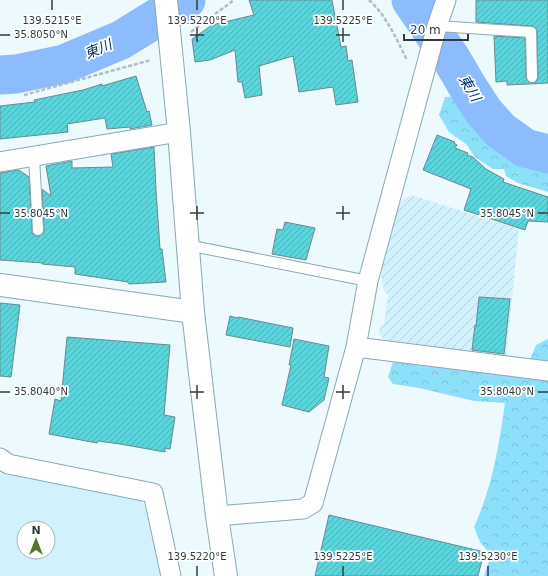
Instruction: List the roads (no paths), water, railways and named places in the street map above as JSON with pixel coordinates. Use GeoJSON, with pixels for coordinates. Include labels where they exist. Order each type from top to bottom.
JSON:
{"type":"FeatureCollection","features":[{"type":"Feature","properties":{"kind":"street"},"geometry":{"type":"LineString","coordinates":[[166,0],[179,132],[193,312],[217,516],[226,576]]}},
{"type":"Feature","properties":{"kind":"street"},"geometry":{"type":"LineString","coordinates":[[217,516],[303,509],[314,503],[356,347],[368,280],[437,26],[446,0]]}},
{"type":"Feature","properties":{"kind":"street"},"geometry":{"type":"LineString","coordinates":[[0,162],[179,132]]}},
{"type":"Feature","properties":{"kind":"street"},"geometry":{"type":"LineString","coordinates":[[0,285],[193,312]]}},
{"type":"Feature","properties":{"kind":"street"},"geometry":{"type":"LineString","coordinates":[[356,347],[548,371]]}},
{"type":"Feature","properties":{"kind":"street"},"geometry":{"type":"LineString","coordinates":[[0,458],[8,464],[153,493],[171,576]]}},
{"type":"Feature","properties":{"kind":"lane"},"geometry":{"type":"LineString","coordinates":[[437,26],[531,32],[532,77]]}},
{"type":"Feature","properties":{"kind":"lane"},"geometry":{"type":"LineString","coordinates":[[34,157],[38,230]]}},
{"type":"Feature","properties":{"kind":"lane"},"geometry":{"type":"LineString","coordinates":[[187,245],[368,280]]}},
{"type":"Feature","properties":{"kind":"waterway","name":"東川"},"geometry":{"type":"LineString","coordinates":[[0,75],[16,74],[64,64],[121,40],[186,0]]}},
{"type":"Feature","properties":{"kind":"waterway","name":"東川"},"geometry":{"type":"LineString","coordinates":[[411,0],[452,60],[484,112],[501,131],[525,148],[548,154]]}}]}
